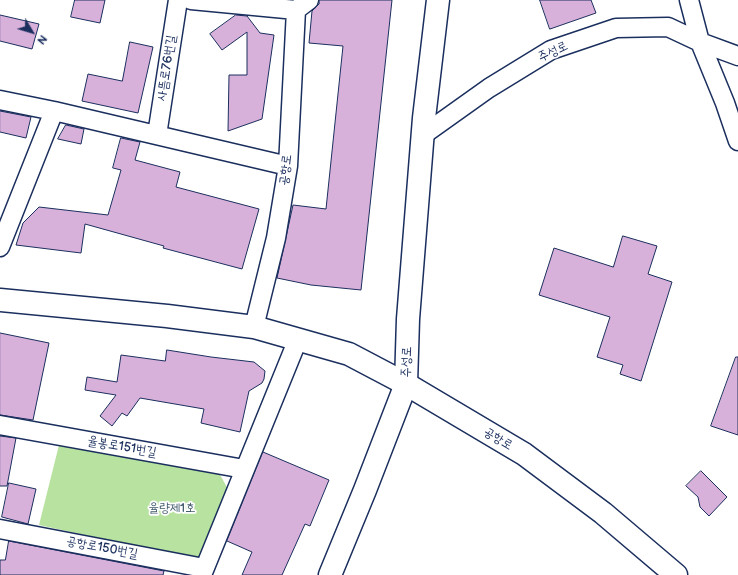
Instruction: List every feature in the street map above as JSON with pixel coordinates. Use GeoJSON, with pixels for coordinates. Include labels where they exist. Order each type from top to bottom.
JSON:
{"type":"FeatureCollection","features":[{"type":"Feature","properties":{"kind":"main road","name":"주성로"},"geometry":{"type":"LineString","coordinates":[[330,575],[406,384],[408,319],[423,135],[438,0]]}},
{"type":"Feature","properties":{"kind":"main road","name":"공항로"},"geometry":{"type":"LineString","coordinates":[[0,300],[167,316],[254,327],[349,354],[406,384],[524,454],[603,513],[676,575]]}},
{"type":"Feature","properties":{"kind":"street","name":"사뜸로76번길"},"geometry":{"type":"LineString","coordinates":[[157,135],[178,0]]}},
{"type":"Feature","properties":{"kind":"street"},"geometry":{"type":"LineString","coordinates":[[191,0],[303,5]]}},
{"type":"Feature","properties":{"kind":"street"},"geometry":{"type":"LineString","coordinates":[[689,0],[700,42],[725,103],[738,141]]}},
{"type":"Feature","properties":{"kind":"street","name":"공항로"},"geometry":{"type":"LineString","coordinates":[[254,327],[276,238],[288,166],[303,5]]}},
{"type":"Feature","properties":{"kind":"street","name":"주성로"},"geometry":{"type":"LineString","coordinates":[[423,135],[489,88],[551,50],[616,28],[668,27],[700,42],[738,56]]}},
{"type":"Feature","properties":{"kind":"street"},"geometry":{"type":"LineString","coordinates":[[0,100],[54,111],[288,166]]}},
{"type":"Feature","properties":{"kind":"street"},"geometry":{"type":"LineString","coordinates":[[0,247],[54,111]]}},
{"type":"Feature","properties":{"kind":"street"},"geometry":{"type":"LineString","coordinates":[[203,572],[298,339]]}},
{"type":"Feature","properties":{"kind":"street","name":"율봉로151번길"},"geometry":{"type":"LineString","coordinates":[[0,425],[244,469]]}},
{"type":"Feature","properties":{"kind":"street","name":"공항로150번길"},"geometry":{"type":"LineString","coordinates":[[0,529],[203,572]]}},
{"type":"Feature","properties":{"kind":"green space","name":"율량제1호"},"geometry":{"type":"Polygon","coordinates":[[[59,445],[219,473],[228,489],[200,560],[39,525],[59,445]]]}},
{"type":"Feature","properties":{"kind":"building"},"geometry":{"type":"Polygon","coordinates":[[[75,0],[105,0],[100,23],[71,17],[75,0]]]}},
{"type":"Feature","properties":{"kind":"building"},"geometry":{"type":"Polygon","coordinates":[[[319,0],[392,0],[361,290],[311,285],[277,278],[293,205],[326,209],[343,46],[309,43],[312,11],[319,4],[319,0]]]}},
{"type":"Feature","properties":{"kind":"building"},"geometry":{"type":"Polygon","coordinates":[[[540,0],[591,0],[596,13],[550,29],[540,0]]]}},
{"type":"Feature","properties":{"kind":"building"},"geometry":{"type":"Polygon","coordinates":[[[0,15],[39,24],[32,49],[0,41],[0,15]]]}},
{"type":"Feature","properties":{"kind":"building"},"geometry":{"type":"Polygon","coordinates":[[[236,15],[247,16],[260,33],[274,35],[262,119],[228,131],[229,75],[247,75],[247,32],[222,50],[210,34],[236,15]]]}},
{"type":"Feature","properties":{"kind":"building"},"geometry":{"type":"Polygon","coordinates":[[[130,42],[153,47],[138,113],[82,101],[88,74],[122,81],[130,42]]]}},
{"type":"Feature","properties":{"kind":"building"},"geometry":{"type":"Polygon","coordinates":[[[0,111],[31,117],[26,138],[0,132],[0,111]]]}},
{"type":"Feature","properties":{"kind":"building"},"geometry":{"type":"Polygon","coordinates":[[[66,125],[84,129],[81,144],[58,139],[66,125]]]}},
{"type":"Feature","properties":{"kind":"building"},"geometry":{"type":"Polygon","coordinates":[[[121,138],[140,142],[135,160],[180,172],[176,187],[259,209],[242,269],[163,248],[164,246],[85,224],[81,253],[16,245],[23,223],[39,207],[108,215],[121,170],[113,168],[121,138]]]}},
{"type":"Feature","properties":{"kind":"building"},"geometry":{"type":"Polygon","coordinates":[[[623,236],[657,246],[648,274],[672,282],[641,381],[620,374],[623,365],[597,357],[610,317],[539,295],[554,248],[613,267],[623,236]]]}},
{"type":"Feature","properties":{"kind":"building"},"geometry":{"type":"Polygon","coordinates":[[[0,333],[49,343],[33,420],[0,415],[0,333]]]}},
{"type":"Feature","properties":{"kind":"building"},"geometry":{"type":"Polygon","coordinates":[[[167,350],[254,362],[265,371],[262,383],[249,391],[240,432],[201,423],[204,409],[140,398],[127,416],[122,413],[112,426],[100,416],[116,395],[85,390],[87,377],[117,382],[121,355],[165,361],[167,350]]]}},
{"type":"Feature","properties":{"kind":"building"},"geometry":{"type":"Polygon","coordinates":[[[736,357],[738,357],[738,435],[711,426],[736,357]]]}},
{"type":"Feature","properties":{"kind":"building"},"geometry":{"type":"Polygon","coordinates":[[[0,436],[16,438],[7,486],[0,486],[0,436]]]}},
{"type":"Feature","properties":{"kind":"building"},"geometry":{"type":"Polygon","coordinates":[[[263,452],[329,480],[310,526],[305,524],[282,575],[242,575],[252,552],[227,541],[263,452]]]}},
{"type":"Feature","properties":{"kind":"building"},"geometry":{"type":"Polygon","coordinates":[[[701,471],[727,497],[709,516],[700,507],[698,497],[686,486],[701,471]]]}},
{"type":"Feature","properties":{"kind":"building"},"geometry":{"type":"Polygon","coordinates":[[[9,483],[36,489],[28,524],[2,517],[9,483]]]}},
{"type":"Feature","properties":{"kind":"building"},"geometry":{"type":"Polygon","coordinates":[[[9,541],[164,571],[163,575],[0,575],[0,560],[5,560],[9,541]]]}}]}
